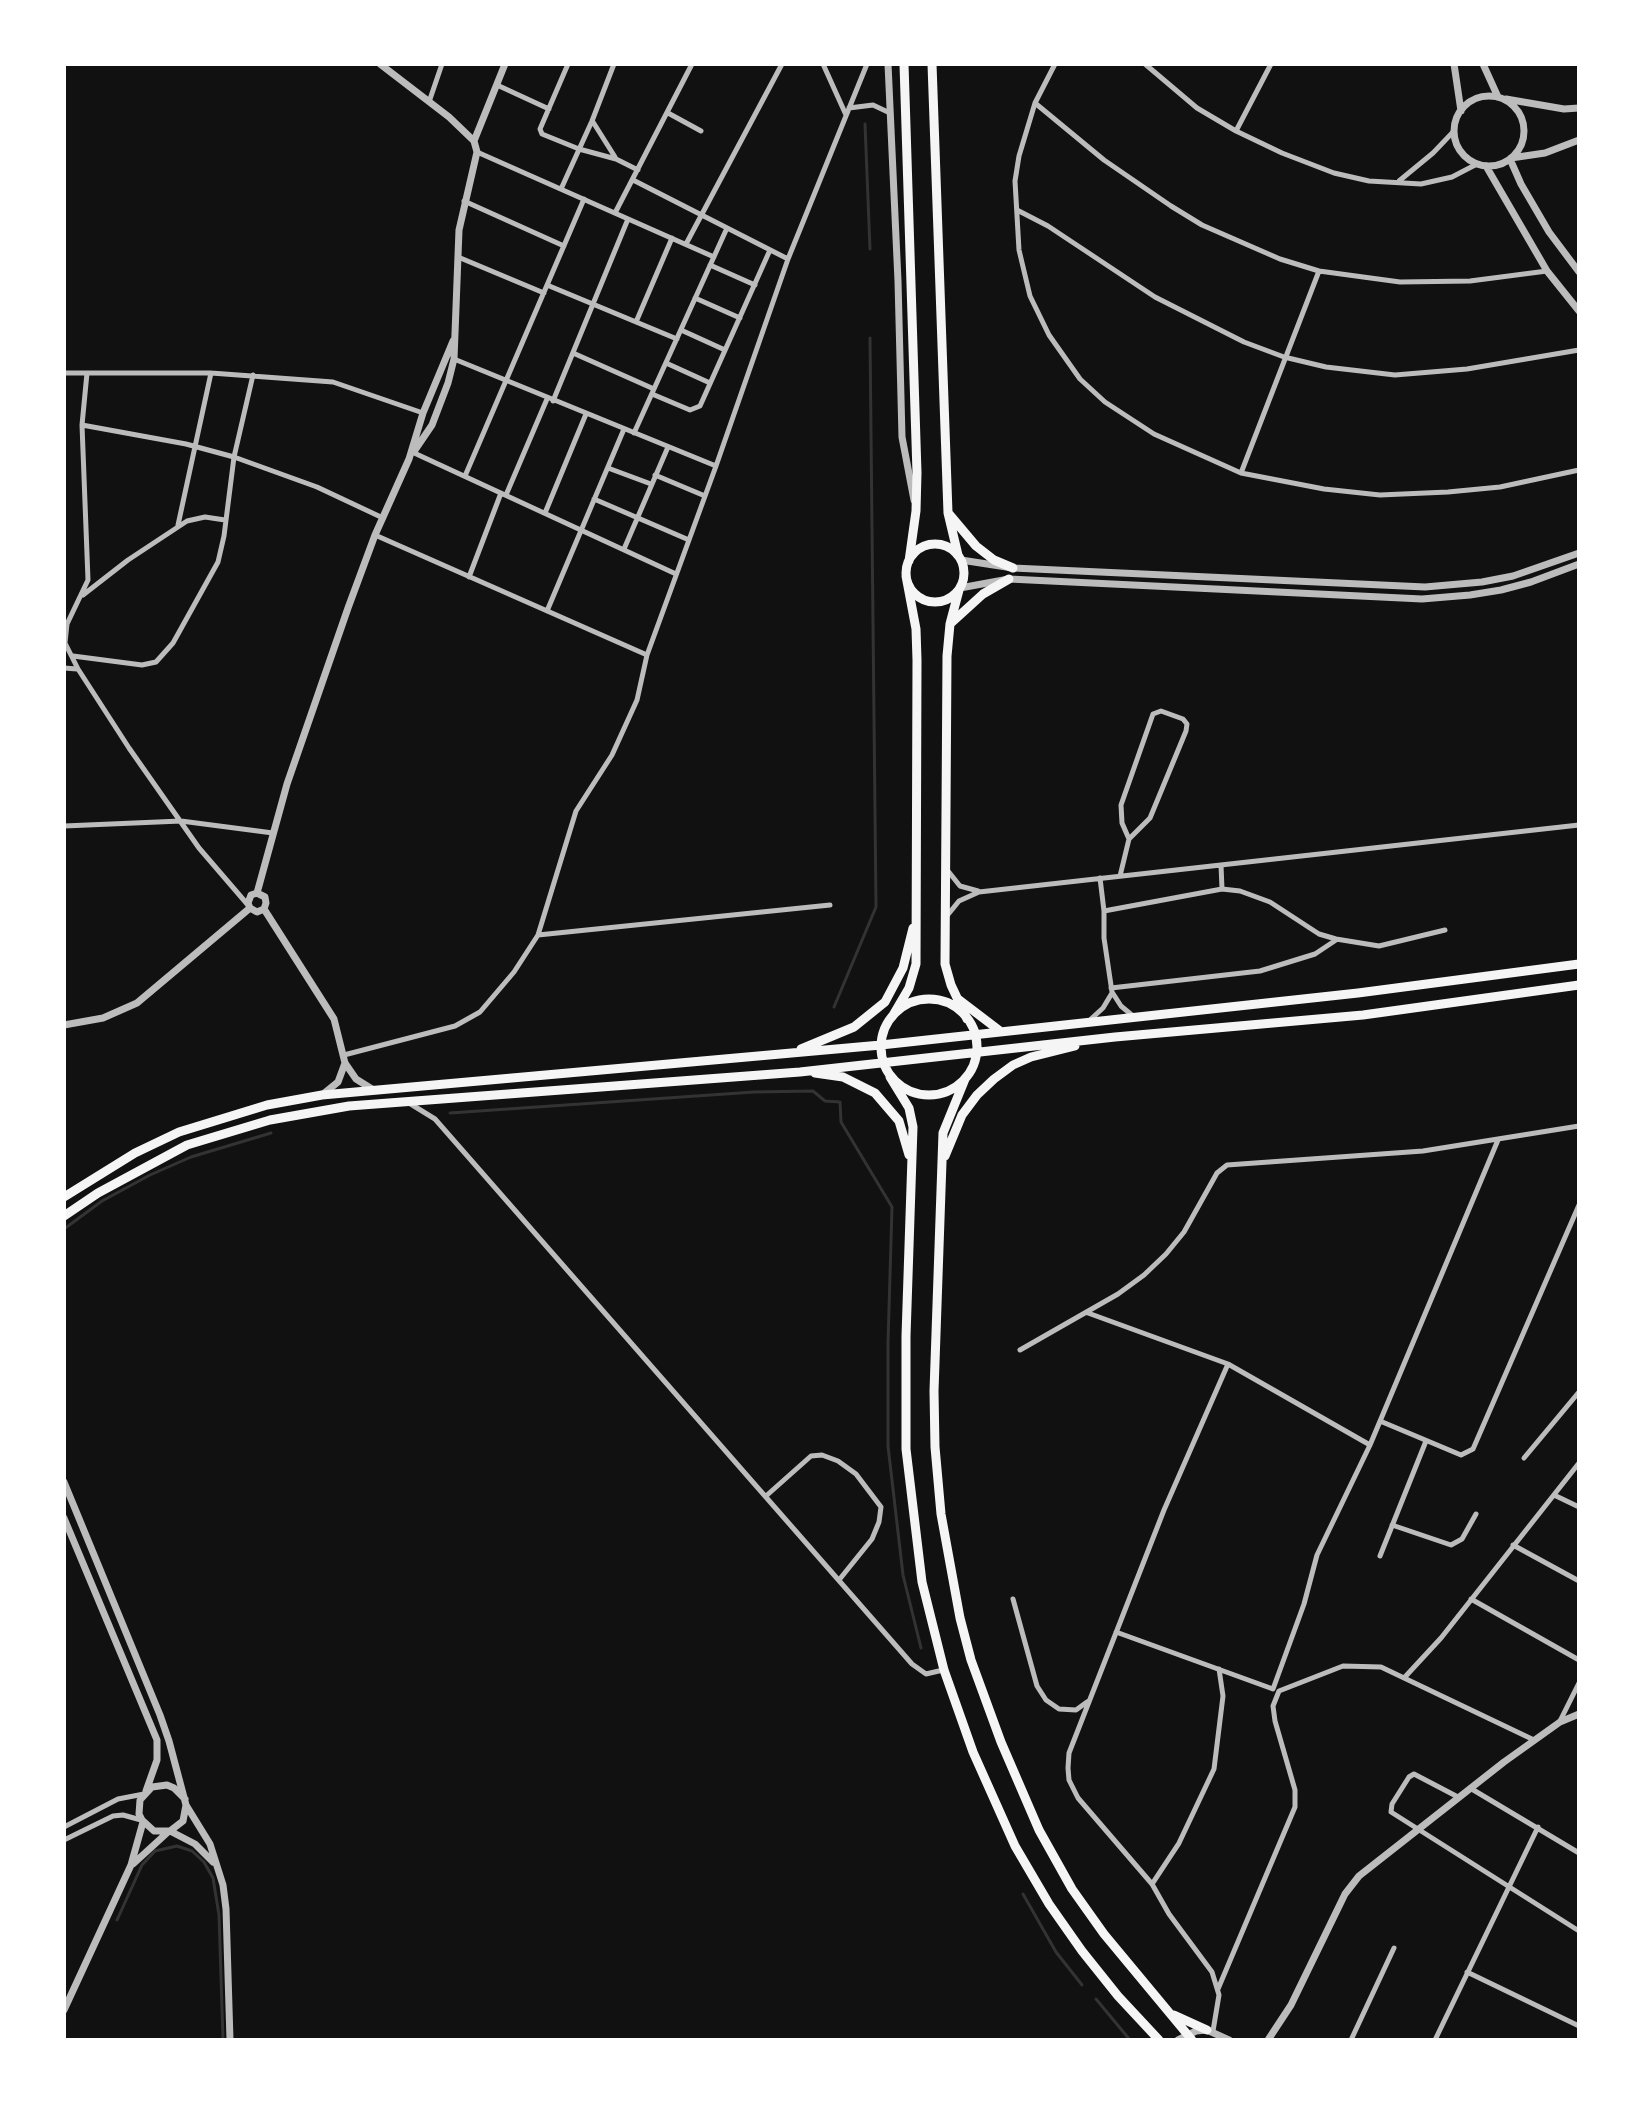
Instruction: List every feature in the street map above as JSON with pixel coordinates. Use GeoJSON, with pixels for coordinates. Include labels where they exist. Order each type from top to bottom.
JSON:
{"type":"FeatureCollection","features":[{"type":"Feature","properties":{"kind":"highway"},"geometry":{"type":"LineString","coordinates":[[904,64],[914,353],[916,511],[906,576],[916,629],[917,660],[916,964],[909,988],[884,1030],[881,1045],[883,1062],[912,1117],[906,1449],[922,1582],[944,1670],[973,1752],[1015,1846],[1049,1904],[1082,1951],[1159,2040]]}},
{"type":"Feature","properties":{"kind":"highway"},"geometry":{"type":"LineString","coordinates":[[932,64],[948,513],[964,579],[950,624],[945,964],[956,997],[975,1035],[977,1052],[943,1133],[934,1336],[935,1447],[951,1576],[971,1660],[1039,1830],[1072,1889],[1185,2039]]}},
{"type":"Feature","properties":{"kind":"highway"},"geometry":{"type":"LineString","coordinates":[[948,513],[976,546],[994,560],[1013,568]]}},
{"type":"Feature","properties":{"kind":"highway"},"geometry":{"type":"LineString","coordinates":[[909,561],[920,549],[936,544],[944,545],[959,557]]}},
{"type":"Feature","properties":{"kind":"highway"},"geometry":{"type":"LineString","coordinates":[[906,576],[913,592],[927,601],[944,601],[959,589]]}},
{"type":"Feature","properties":{"kind":"highway"},"geometry":{"type":"LineString","coordinates":[[950,624],[983,594],[1009,579]]}},
{"type":"Feature","properties":{"kind":"highway"},"geometry":{"type":"LineString","coordinates":[[791,1053],[854,1027],[885,1002],[903,968],[917,905]]}},
{"type":"Feature","properties":{"kind":"highway"},"geometry":{"type":"LineString","coordinates":[[64,1197],[135,1153],[179,1132],[267,1105],[322,1095],[881,1045],[1358,993],[1579,964]]}},
{"type":"Feature","properties":{"kind":"highway"},"geometry":{"type":"LineString","coordinates":[[64,1216],[141,1168],[187,1145],[270,1120],[324,1110],[800,1072],[1115,1037],[1363,1015],[1579,985]]}},
{"type":"Feature","properties":{"kind":"highway"},"geometry":{"type":"LineString","coordinates":[[956,997],[1000,1031]]}},
{"type":"Feature","properties":{"kind":"highway"},"geometry":{"type":"LineString","coordinates":[[892,1017],[902,1007],[930,999],[957,1009],[967,1019]]}},
{"type":"Feature","properties":{"kind":"highway"},"geometry":{"type":"LineString","coordinates":[[942,1163],[962,1115],[977,1095],[1013,1065],[1031,1057],[1115,1037]]}},
{"type":"Feature","properties":{"kind":"highway"},"geometry":{"type":"LineString","coordinates":[[800,1072],[843,1077],[875,1093],[899,1121],[911,1160]]}},
{"type":"Feature","properties":{"kind":"highway"},"geometry":{"type":"LineString","coordinates":[[890,1077],[909,1091],[933,1095],[956,1087],[965,1079]]}},
{"type":"Feature","properties":{"kind":"highway"},"geometry":{"type":"LineString","coordinates":[[1162,2007],[1178,2018],[1210,2031]]}},
{"type":"Feature","properties":{"kind":"highway"},"geometry":{"type":"LineString","coordinates":[[1140,2020],[1150,2040]]}},
{"type":"Feature","properties":{"kind":"street"},"geometry":{"type":"LineString","coordinates":[[380,64],[449,117],[474,141],[477,152],[464,201],[458,257],[454,359],[432,425],[411,454]]}},
{"type":"Feature","properties":{"kind":"street"},"geometry":{"type":"LineString","coordinates":[[429,102],[442,64]]}},
{"type":"Feature","properties":{"kind":"street"},"geometry":{"type":"LineString","coordinates":[[474,141],[505,64]]}},
{"type":"Feature","properties":{"kind":"street"},"geometry":{"type":"LineString","coordinates":[[568,64],[540,129],[542,134],[616,159],[638,170]]}},
{"type":"Feature","properties":{"kind":"street"},"geometry":{"type":"LineString","coordinates":[[561,189],[614,64]]}},
{"type":"Feature","properties":{"kind":"street"},"geometry":{"type":"LineString","coordinates":[[615,213],[692,64]]}},
{"type":"Feature","properties":{"kind":"street"},"geometry":{"type":"LineString","coordinates":[[686,244],[782,64]]}},
{"type":"Feature","properties":{"kind":"street"},"geometry":{"type":"LineString","coordinates":[[823,64],[846,115]]}},
{"type":"Feature","properties":{"kind":"street"},"geometry":{"type":"LineString","coordinates":[[344,1059],[455,1026],[480,1012],[514,972],[538,935],[576,811],[612,755],[637,700],[647,655],[788,259],[867,64]]}},
{"type":"Feature","properties":{"kind":"street"},"geometry":{"type":"LineString","coordinates":[[888,64],[902,437],[916,511]]}},
{"type":"Feature","properties":{"kind":"street"},"geometry":{"type":"LineString","coordinates":[[1055,64],[1035,103],[1019,156],[1015,181],[1019,250],[1030,296],[1049,335],[1080,379],[1105,402],[1154,434],[1195,455],[1241,473],[1324,489],[1380,495],[1500,487],[1579,470]]}},
{"type":"Feature","properties":{"kind":"street"},"geometry":{"type":"LineString","coordinates":[[1145,64],[1197,108],[1236,131],[1334,173],[1369,181],[1439,181],[1477,164]]}},
{"type":"Feature","properties":{"kind":"street"},"geometry":{"type":"LineString","coordinates":[[1236,131],[1271,64]]}},
{"type":"Feature","properties":{"kind":"street"},"geometry":{"type":"LineString","coordinates":[[1397,183],[1454,131],[1461,111],[1454,64]]}},
{"type":"Feature","properties":{"kind":"street"},"geometry":{"type":"LineString","coordinates":[[1454,131],[1460,151],[1477,164],[1499,165],[1511,158],[1520,147],[1524,133],[1522,119],[1515,107],[1501,98],[1483,64]]}},
{"type":"Feature","properties":{"kind":"street"},"geometry":{"type":"LineString","coordinates":[[497,85],[549,109]]}},
{"type":"Feature","properties":{"kind":"street"},"geometry":{"type":"LineString","coordinates":[[1461,111],[1477,98],[1501,98],[1564,109],[1579,108]]}},
{"type":"Feature","properties":{"kind":"street"},"geometry":{"type":"LineString","coordinates":[[1035,103],[1104,160],[1202,225],[1258,250],[1319,271],[1400,282],[1439,283],[1547,271]]}},
{"type":"Feature","properties":{"kind":"street"},"geometry":{"type":"LineString","coordinates":[[849,108],[873,105],[891,113]]}},
{"type":"Feature","properties":{"kind":"street"},"geometry":{"type":"LineString","coordinates":[[668,113],[701,131]]}},
{"type":"Feature","properties":{"kind":"street"},"geometry":{"type":"LineString","coordinates":[[592,121],[616,159]]}},
{"type":"Feature","properties":{"kind":"street"},"geometry":{"type":"LineString","coordinates":[[1511,158],[1545,153],[1579,140]]}},
{"type":"Feature","properties":{"kind":"street"},"geometry":{"type":"LineString","coordinates":[[477,152],[714,257]]}},
{"type":"Feature","properties":{"kind":"street"},"geometry":{"type":"LineString","coordinates":[[1511,158],[1543,222],[1578,269]]}},
{"type":"Feature","properties":{"kind":"street"},"geometry":{"type":"LineString","coordinates":[[1486,166],[1547,271],[1579,311]]}},
{"type":"Feature","properties":{"kind":"street"},"geometry":{"type":"LineString","coordinates":[[633,180],[788,259]]}},
{"type":"Feature","properties":{"kind":"street"},"geometry":{"type":"LineString","coordinates":[[465,476],[584,199]]}},
{"type":"Feature","properties":{"kind":"street"},"geometry":{"type":"LineString","coordinates":[[464,201],[564,246]]}},
{"type":"Feature","properties":{"kind":"street"},"geometry":{"type":"LineString","coordinates":[[1017,210],[1048,226],[1155,297],[1231,336],[1284,357],[1326,367],[1395,375],[1467,369],[1579,350]]}},
{"type":"Feature","properties":{"kind":"street"},"geometry":{"type":"LineString","coordinates":[[469,577],[504,494],[573,353],[628,219]]}},
{"type":"Feature","properties":{"kind":"street"},"geometry":{"type":"LineString","coordinates":[[634,433],[727,228]]}},
{"type":"Feature","properties":{"kind":"street"},"geometry":{"type":"LineString","coordinates":[[636,322],[672,238]]}},
{"type":"Feature","properties":{"kind":"street"},"geometry":{"type":"LineString","coordinates":[[573,353],[690,410],[700,406],[770,250]]}},
{"type":"Feature","properties":{"kind":"street"},"geometry":{"type":"LineString","coordinates":[[458,257],[544,293]]}},
{"type":"Feature","properties":{"kind":"street"},"geometry":{"type":"LineString","coordinates":[[710,265],[755,285]]}},
{"type":"Feature","properties":{"kind":"street"},"geometry":{"type":"LineString","coordinates":[[1241,473],[1319,271]]}},
{"type":"Feature","properties":{"kind":"street"},"geometry":{"type":"LineString","coordinates":[[547,285],[677,339]]}},
{"type":"Feature","properties":{"kind":"street"},"geometry":{"type":"LineString","coordinates":[[695,298],[740,318]]}},
{"type":"Feature","properties":{"kind":"street"},"geometry":{"type":"LineString","coordinates":[[681,330],[725,350]]}},
{"type":"Feature","properties":{"kind":"street"},"geometry":{"type":"LineString","coordinates":[[64,1025],[103,1018],[137,1003],[249,907],[249,898],[257,893],[292,770],[375,535],[411,454],[423,413],[453,341]]}},
{"type":"Feature","properties":{"kind":"street"},"geometry":{"type":"LineString","coordinates":[[454,359],[716,466]]}},
{"type":"Feature","properties":{"kind":"street"},"geometry":{"type":"LineString","coordinates":[[666,363],[710,383]]}},
{"type":"Feature","properties":{"kind":"street"},"geometry":{"type":"LineString","coordinates":[[64,373],[211,373],[333,382],[423,413]]}},
{"type":"Feature","properties":{"kind":"street"},"geometry":{"type":"LineString","coordinates":[[87,373],[82,425],[88,580],[65,631],[65,643],[78,669],[129,748],[199,848],[249,907],[257,912],[264,909]]}},
{"type":"Feature","properties":{"kind":"street"},"geometry":{"type":"LineString","coordinates":[[178,526],[211,373]]}},
{"type":"Feature","properties":{"kind":"street"},"geometry":{"type":"LineString","coordinates":[[72,656],[128,665],[156,662],[179,634],[218,562],[234,457],[253,375]]}},
{"type":"Feature","properties":{"kind":"street"},"geometry":{"type":"LineString","coordinates":[[545,513],[586,414]]}},
{"type":"Feature","properties":{"kind":"street"},"geometry":{"type":"LineString","coordinates":[[82,425],[197,446],[234,457],[317,487],[383,518]]}},
{"type":"Feature","properties":{"kind":"street"},"geometry":{"type":"LineString","coordinates":[[547,611],[624,429]]}},
{"type":"Feature","properties":{"kind":"street"},"geometry":{"type":"LineString","coordinates":[[624,549],[668,447]]}},
{"type":"Feature","properties":{"kind":"street"},"geometry":{"type":"LineString","coordinates":[[411,454],[676,574]]}},
{"type":"Feature","properties":{"kind":"street"},"geometry":{"type":"LineString","coordinates":[[608,468],[651,484]]}},
{"type":"Feature","properties":{"kind":"street"},"geometry":{"type":"LineString","coordinates":[[655,475],[705,496]]}},
{"type":"Feature","properties":{"kind":"street"},"geometry":{"type":"LineString","coordinates":[[594,499],[689,540]]}},
{"type":"Feature","properties":{"kind":"street"},"geometry":{"type":"LineString","coordinates":[[80,597],[178,526],[195,518],[225,520]]}},
{"type":"Feature","properties":{"kind":"street"},"geometry":{"type":"LineString","coordinates":[[375,535],[647,655]]}},
{"type":"Feature","properties":{"kind":"street"},"geometry":{"type":"LineString","coordinates":[[959,557],[1013,568],[1425,587],[1513,576],[1579,553]]}},
{"type":"Feature","properties":{"kind":"street"},"geometry":{"type":"LineString","coordinates":[[959,589],[1009,579],[1422,599],[1501,590],[1579,564]]}},
{"type":"Feature","properties":{"kind":"street"},"geometry":{"type":"LineString","coordinates":[[64,668],[78,669]]}},
{"type":"Feature","properties":{"kind":"street"},"geometry":{"type":"LineString","coordinates":[[1120,876],[1129,839],[1150,818],[1186,731],[1187,724],[1183,719],[1161,711],[1153,714],[1121,805],[1122,823],[1129,839]]}},
{"type":"Feature","properties":{"kind":"street"},"geometry":{"type":"LineString","coordinates":[[64,826],[181,821],[273,833]]}},
{"type":"Feature","properties":{"kind":"street"},"geometry":{"type":"LineString","coordinates":[[946,917],[959,901],[979,892],[1579,825]]}},
{"type":"Feature","properties":{"kind":"street"},"geometry":{"type":"LineString","coordinates":[[1221,865],[1222,889]]}},
{"type":"Feature","properties":{"kind":"street"},"geometry":{"type":"LineString","coordinates":[[947,869],[960,886],[979,892]]}},
{"type":"Feature","properties":{"kind":"street"},"geometry":{"type":"LineString","coordinates":[[1100,878],[1104,938],[1112,990],[1121,1006],[1135,1017]]}},
{"type":"Feature","properties":{"kind":"street"},"geometry":{"type":"LineString","coordinates":[[1104,911],[1222,889],[1240,891],[1270,902],[1319,934],[1336,939],[1379,946],[1445,930]]}},
{"type":"Feature","properties":{"kind":"street"},"geometry":{"type":"LineString","coordinates":[[257,893],[266,900],[264,909],[334,1019],[344,1059],[356,1079],[372,1089]]}},
{"type":"Feature","properties":{"kind":"street"},"geometry":{"type":"LineString","coordinates":[[538,935],[830,905]]}},
{"type":"Feature","properties":{"kind":"street"},"geometry":{"type":"LineString","coordinates":[[1112,990],[1260,971],[1315,954],[1336,939]]}},
{"type":"Feature","properties":{"kind":"street"},"geometry":{"type":"LineString","coordinates":[[1085,1023],[1103,1008],[1112,990]]}},
{"type":"Feature","properties":{"kind":"street"},"geometry":{"type":"LineString","coordinates":[[322,1095],[338,1082],[344,1059]]}},
{"type":"Feature","properties":{"kind":"street"},"geometry":{"type":"LineString","coordinates":[[408,1103],[435,1119],[916,1668],[926,1674],[944,1670]]}},
{"type":"Feature","properties":{"kind":"street"},"geometry":{"type":"LineString","coordinates":[[1020,1350],[1118,1294],[1166,1254],[1197,1212],[1217,1173],[1227,1165],[1423,1151],[1579,1126]]}},
{"type":"Feature","properties":{"kind":"street"},"geometry":{"type":"LineString","coordinates":[[1210,2031],[1218,1990],[1295,1807],[1295,1790],[1273,1706],[1317,1555],[1370,1445],[1498,1140]]}},
{"type":"Feature","properties":{"kind":"street"},"geometry":{"type":"LineString","coordinates":[[1380,1421],[1461,1455],[1473,1449],[1579,1205]]}},
{"type":"Feature","properties":{"kind":"street"},"geometry":{"type":"LineString","coordinates":[[1087,1312],[1228,1364],[1370,1445]]}},
{"type":"Feature","properties":{"kind":"street"},"geometry":{"type":"LineString","coordinates":[[1218,1990],[1212,1972],[1169,1914],[1152,1884],[1078,1798],[1069,1780],[1069,1753],[1164,1510],[1228,1364]]}},
{"type":"Feature","properties":{"kind":"street"},"geometry":{"type":"LineString","coordinates":[[1524,1458],[1579,1392]]}},
{"type":"Feature","properties":{"kind":"street"},"geometry":{"type":"LineString","coordinates":[[1380,1556],[1426,1441]]}},
{"type":"Feature","properties":{"kind":"street"},"geometry":{"type":"LineString","coordinates":[[766,1496],[811,1456],[822,1455],[838,1461],[856,1474],[881,1507],[879,1522],[872,1539],[839,1580]]}},
{"type":"Feature","properties":{"kind":"street"},"geometry":{"type":"LineString","coordinates":[[1404,1678],[1441,1638],[1579,1463]]}},
{"type":"Feature","properties":{"kind":"street"},"geometry":{"type":"LineString","coordinates":[[64,1482],[160,1715],[185,1802],[183,1821],[131,1865]]}},
{"type":"Feature","properties":{"kind":"street"},"geometry":{"type":"LineString","coordinates":[[1554,1495],[1579,1507]]}},
{"type":"Feature","properties":{"kind":"street"},"geometry":{"type":"LineString","coordinates":[[1392,1525],[1451,1545],[1462,1539],[1476,1514]]}},
{"type":"Feature","properties":{"kind":"street"},"geometry":{"type":"LineString","coordinates":[[64,1518],[157,1740],[157,1760],[139,1807],[142,1821],[131,1865],[64,2010]]}},
{"type":"Feature","properties":{"kind":"street"},"geometry":{"type":"LineString","coordinates":[[1513,1545],[1579,1581]]}},
{"type":"Feature","properties":{"kind":"street"},"geometry":{"type":"LineString","coordinates":[[1013,1599],[1034,1681],[1046,1700],[1068,1711],[1083,1706],[1091,1698]]}},
{"type":"Feature","properties":{"kind":"street"},"geometry":{"type":"LineString","coordinates":[[1471,1599],[1579,1660]]}},
{"type":"Feature","properties":{"kind":"street"},"geometry":{"type":"LineString","coordinates":[[1116,1632],[1276,1690],[1343,1666],[1381,1667],[1534,1740]]}},
{"type":"Feature","properties":{"kind":"street"},"geometry":{"type":"LineString","coordinates":[[1152,1884],[1179,1843],[1214,1769],[1223,1696],[1219,1669]]}},
{"type":"Feature","properties":{"kind":"street"},"geometry":{"type":"LineString","coordinates":[[1560,1722],[1579,1683]]}},
{"type":"Feature","properties":{"kind":"street"},"geometry":{"type":"LineString","coordinates":[[1268,2040],[1291,2005],[1345,1894],[1359,1876],[1534,1740],[1560,1722],[1579,1714]]}},
{"type":"Feature","properties":{"kind":"street"},"geometry":{"type":"LineString","coordinates":[[1458,1797],[1414,1774],[1392,1804],[1391,1812],[1579,1931]]}},
{"type":"Feature","properties":{"kind":"street"},"geometry":{"type":"LineString","coordinates":[[64,1827],[118,1799],[144,1793],[159,1785],[174,1788],[185,1802],[210,1844],[218,1866],[226,1909],[230,2040]]}},
{"type":"Feature","properties":{"kind":"street"},"geometry":{"type":"LineString","coordinates":[[1470,1788],[1579,1853]]}},
{"type":"Feature","properties":{"kind":"street"},"geometry":{"type":"LineString","coordinates":[[64,1840],[113,1816],[123,1815],[142,1821],[154,1831],[169,1831],[195,1844],[218,1866]]}},
{"type":"Feature","properties":{"kind":"street"},"geometry":{"type":"LineString","coordinates":[[1438,2039],[1538,1827]]}},
{"type":"Feature","properties":{"kind":"street"},"geometry":{"type":"LineString","coordinates":[[1351,2040],[1394,1948]]}},
{"type":"Feature","properties":{"kind":"street"},"geometry":{"type":"LineString","coordinates":[[1467,1972],[1579,2026]]}},
{"type":"Feature","properties":{"kind":"street"},"geometry":{"type":"LineString","coordinates":[[1185,2039],[1210,2031],[1229,2040]]}},
{"type":"Feature","properties":{"kind":"waterway"},"geometry":{"type":"LineString","coordinates":[[865,124],[870,249]]}},
{"type":"Feature","properties":{"kind":"waterway"},"geometry":{"type":"LineString","coordinates":[[834,1007],[876,907],[870,338]]}},
{"type":"Feature","properties":{"kind":"waterway"},"geometry":{"type":"LineString","coordinates":[[450,1113],[754,1092],[813,1091],[825,1101],[840,1102],[841,1122],[892,1207],[888,1446],[903,1575],[921,1648]]}},
{"type":"Feature","properties":{"kind":"waterway"},"geometry":{"type":"LineString","coordinates":[[64,1229],[102,1201],[150,1175],[191,1157],[271,1133]]}},
{"type":"Feature","properties":{"kind":"waterway"},"geometry":{"type":"LineString","coordinates":[[117,1920],[142,1865],[155,1851],[177,1846],[192,1851],[204,1862],[213,1878],[219,1915],[223,2040]]}},
{"type":"Feature","properties":{"kind":"waterway"},"geometry":{"type":"LineString","coordinates":[[1023,1894],[1056,1952],[1082,1985]]}},
{"type":"Feature","properties":{"kind":"waterway"},"geometry":{"type":"LineString","coordinates":[[1096,1999],[1130,2040]]}}]}
